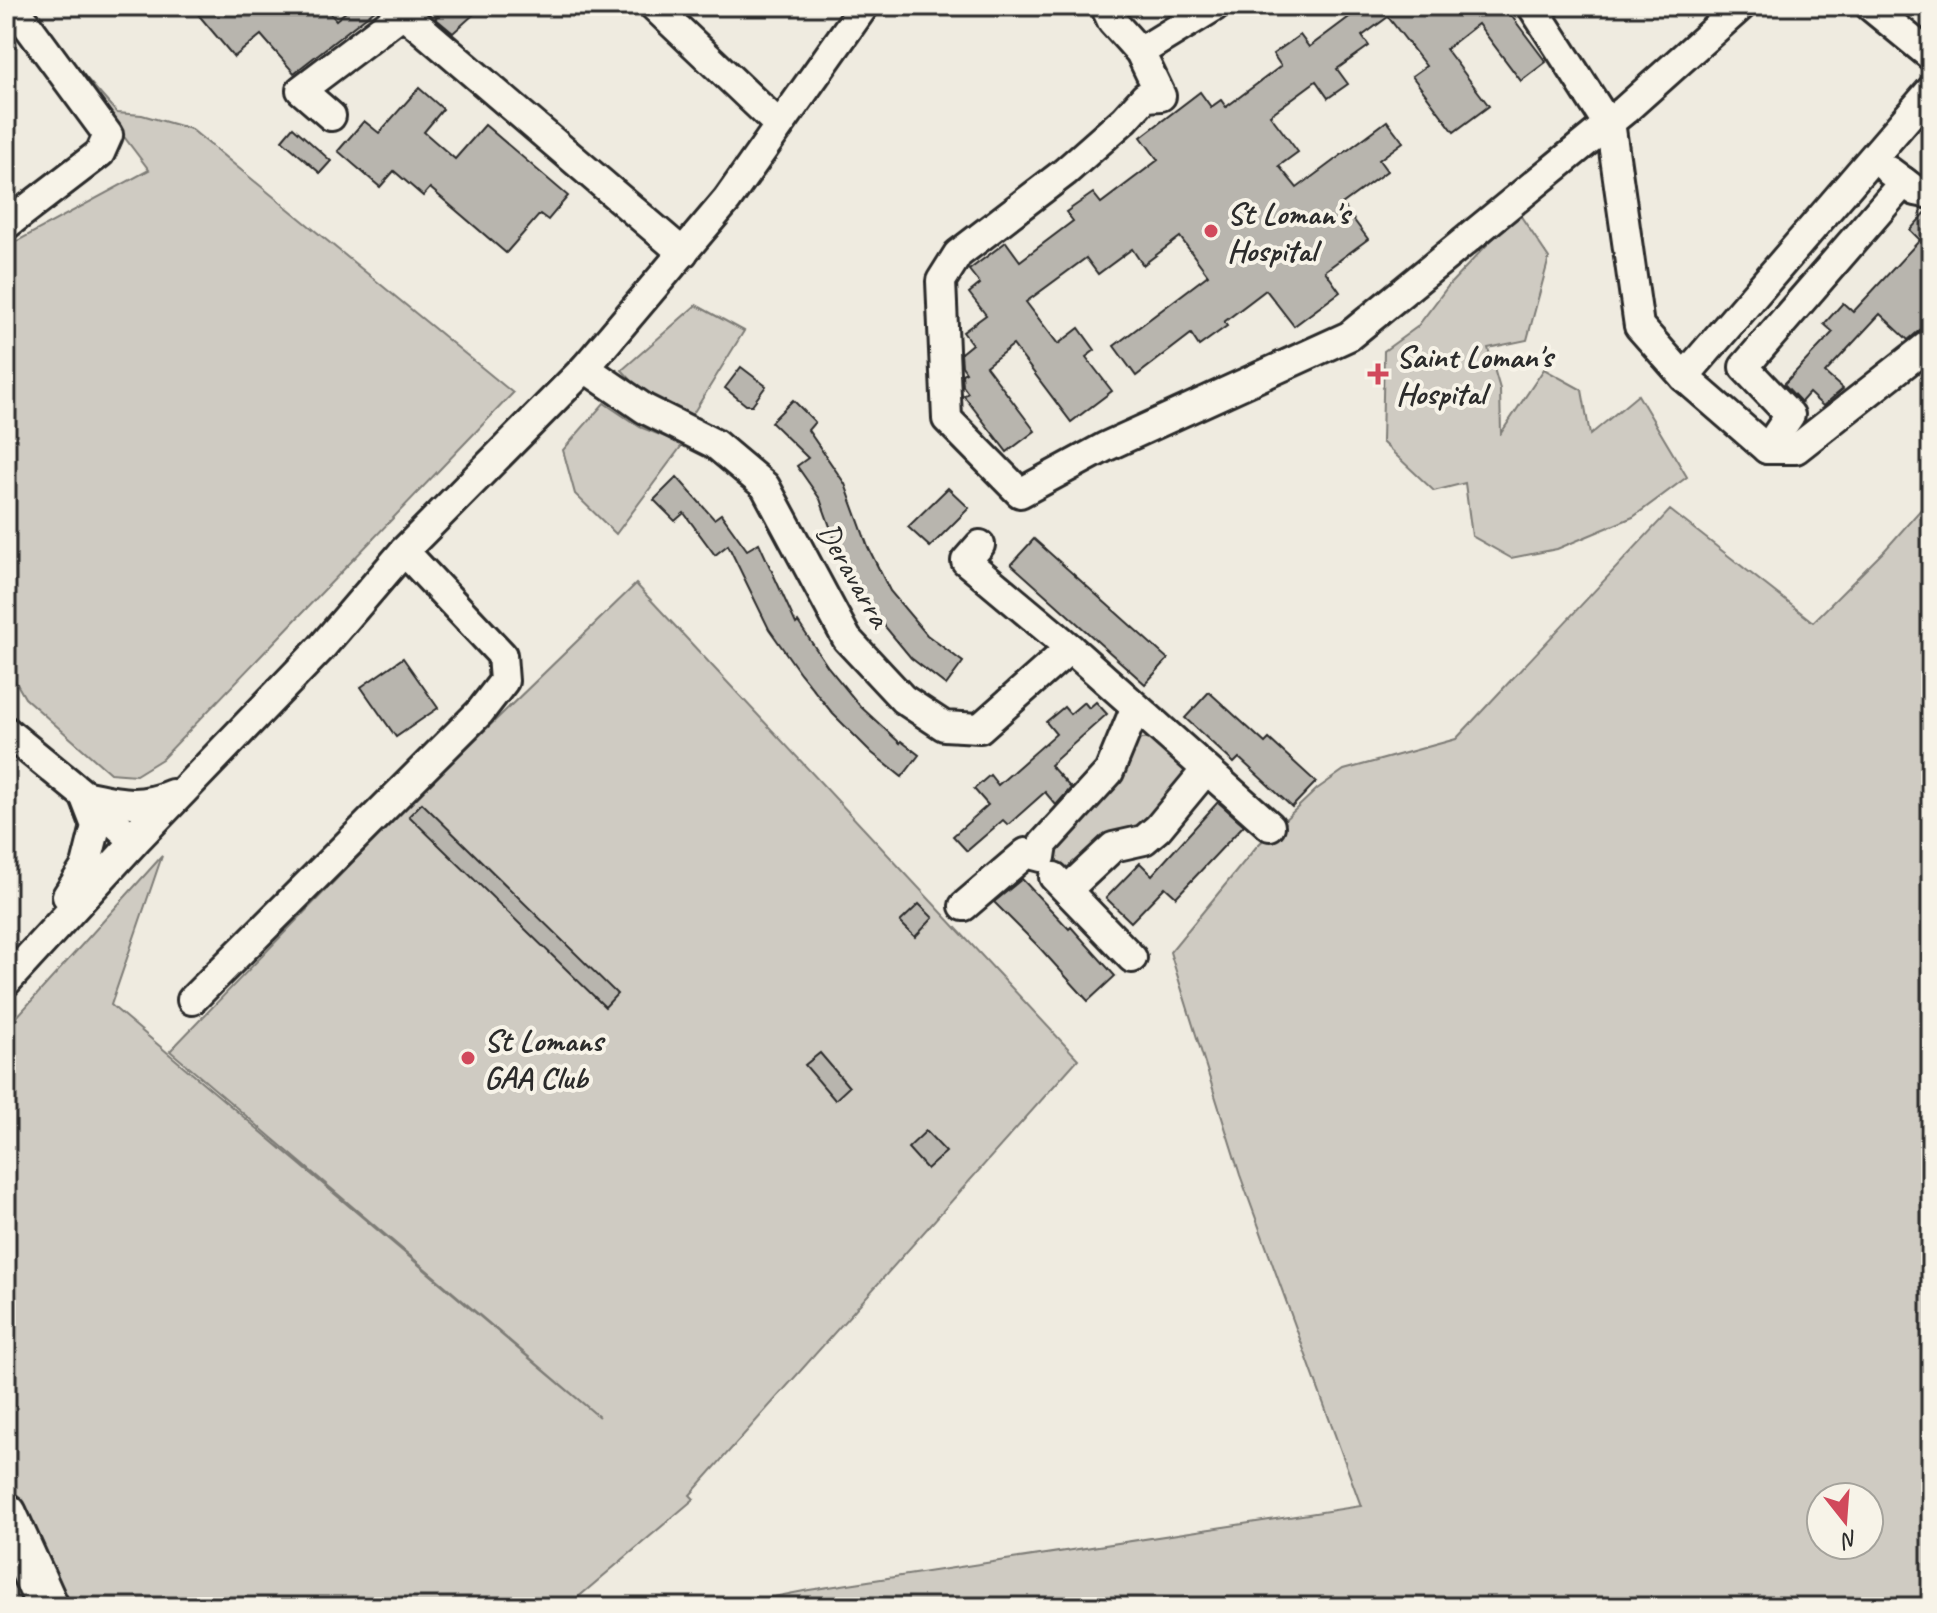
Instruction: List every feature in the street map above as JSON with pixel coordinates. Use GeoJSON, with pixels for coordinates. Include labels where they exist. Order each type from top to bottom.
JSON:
{"type":"FeatureCollection","features":[{"type":"Feature","properties":{"kind":"highway"},"geometry":{"type":"LineString","coordinates":[[6,1514],[48,1607]]}},
{"type":"Feature","properties":{"kind":"street"},"geometry":{"type":"LineString","coordinates":[[6,225],[100,153],[108,135],[14,6]]}},
{"type":"Feature","properties":{"kind":"street"},"geometry":{"type":"LineString","coordinates":[[654,6],[779,125]]}},
{"type":"Feature","properties":{"kind":"street"},"geometry":{"type":"LineString","coordinates":[[15,972],[175,798],[321,648],[404,551],[585,368],[727,200],[864,6]]}},
{"type":"Feature","properties":{"kind":"street"},"geometry":{"type":"LineString","coordinates":[[1105,6],[1112,21],[1140,52],[1161,96],[1145,97],[1065,172],[958,254],[941,281],[947,419],[1020,493],[1105,447],[1349,336],[1608,124],[1741,6]]}},
{"type":"Feature","properties":{"kind":"street"},"geometry":{"type":"LineString","coordinates":[[1140,52],[1215,6]]}},
{"type":"Feature","properties":{"kind":"street"},"geometry":{"type":"LineString","coordinates":[[1532,6],[1611,129],[1639,326],[1684,377],[1767,449],[1796,449],[1931,343]]}},
{"type":"Feature","properties":{"kind":"street"},"geometry":{"type":"LineString","coordinates":[[1870,6],[1931,56]]}},
{"type":"Feature","properties":{"kind":"street"},"geometry":{"type":"LineString","coordinates":[[331,116],[301,90],[407,10],[683,253]]}},
{"type":"Feature","properties":{"kind":"street"},"geometry":{"type":"LineString","coordinates":[[1684,377],[1931,90]]}},
{"type":"Feature","properties":{"kind":"street"},"geometry":{"type":"LineString","coordinates":[[1872,159],[1916,191],[1931,194]]}},
{"type":"Feature","properties":{"kind":"street"},"geometry":{"type":"LineString","coordinates":[[1767,449],[1790,415],[1744,367],[1904,182]]}},
{"type":"Feature","properties":{"kind":"street","name":"Deravarra"},"geometry":{"type":"LineString","coordinates":[[585,368],[645,409],[715,444],[765,486],[847,639],[903,699],[944,726],[980,728],[1070,648]]}},
{"type":"Feature","properties":{"kind":"street"},"geometry":{"type":"LineString","coordinates":[[980,545],[966,561],[1070,648],[1270,826]]}},
{"type":"Feature","properties":{"kind":"street"},"geometry":{"type":"LineString","coordinates":[[192,1000],[480,712],[504,681],[502,655],[404,551]]}},
{"type":"Feature","properties":{"kind":"street"},"geometry":{"type":"LineString","coordinates":[[1132,958],[1068,889],[1044,869],[1041,857],[1043,844],[1109,772],[1135,709]]}},
{"type":"Feature","properties":{"kind":"street"},"geometry":{"type":"LineString","coordinates":[[6,731],[130,835],[175,798]]}},
{"type":"Feature","properties":{"kind":"street"},"geometry":{"type":"LineString","coordinates":[[1068,889],[1113,847],[1144,840],[1158,828],[1206,770]]}},
{"type":"Feature","properties":{"kind":"street"},"geometry":{"type":"LineString","coordinates":[[15,972],[86,866],[96,826],[84,795]]}},
{"type":"Feature","properties":{"kind":"street"},"geometry":{"type":"LineString","coordinates":[[964,906],[1026,853],[1041,857]]}},
{"type":"Feature","properties":{"kind":"shaded area"},"geometry":{"type":"Polygon","coordinates":[[[39,24],[117,113],[142,115],[191,129],[513,393],[162,759],[136,775],[110,773],[25,698],[6,665],[6,247],[149,170],[39,24]]]}},
{"type":"Feature","properties":{"kind":"shaded area"},"geometry":{"type":"Polygon","coordinates":[[[1518,212],[1549,258],[1527,340],[1488,348],[1500,389],[1501,433],[1544,369],[1582,390],[1590,435],[1638,395],[1687,477],[1633,517],[1557,549],[1511,558],[1472,536],[1465,483],[1434,491],[1382,442],[1384,351],[1417,327],[1449,285],[1518,212]]]}},
{"type":"Feature","properties":{"kind":"shaded area"},"geometry":{"type":"Polygon","coordinates":[[[696,305],[744,331],[691,417],[643,393],[622,370],[696,305]]]}},
{"type":"Feature","properties":{"kind":"shaded area"},"geometry":{"type":"Polygon","coordinates":[[[604,403],[640,427],[683,444],[616,534],[575,494],[563,450],[604,403]]]}},
{"type":"Feature","properties":{"kind":"shaded area"},"geometry":{"type":"Polygon","coordinates":[[[1931,498],[1931,1607],[723,1607],[809,1590],[1361,1506],[1240,1175],[1170,952],[1257,846],[1317,789],[1344,770],[1456,739],[1670,510],[1813,622],[1885,550],[1931,498]]]}},
{"type":"Feature","properties":{"kind":"shaded area"},"geometry":{"type":"Polygon","coordinates":[[[636,584],[1078,1059],[690,1495],[694,1499],[569,1605],[574,1607],[67,1607],[30,1532],[6,1473],[6,1029],[162,856],[111,1005],[599,1417],[170,1051],[410,803],[636,584]]]}},
{"type":"Feature","properties":{"kind":"shaded area"},"geometry":{"type":"Polygon","coordinates":[[[1149,738],[1185,770],[1186,780],[1140,832],[1076,874],[1054,866],[1049,853],[1091,814],[1116,778],[1135,740],[1149,738]]]}},
{"type":"Feature","properties":{"kind":"shaded area"},"geometry":{"type":"Polygon","coordinates":[[[6,1562],[24,1603],[6,1607],[6,1562]]]}},
{"type":"Feature","properties":{"kind":"building"},"geometry":{"type":"Polygon","coordinates":[[[191,6],[324,6],[336,20],[353,6],[380,6],[294,73],[261,35],[234,57],[191,6]]]}},
{"type":"Feature","properties":{"kind":"building"},"geometry":{"type":"Polygon","coordinates":[[[448,6],[483,6],[453,33],[435,18],[448,6]]]}},
{"type":"Feature","properties":{"kind":"building","name":"St Loman's Hospital"},"geometry":{"type":"Polygon","coordinates":[[[1364,6],[1504,6],[1546,62],[1521,81],[1478,24],[1446,49],[1489,106],[1454,132],[1412,76],[1426,66],[1388,17],[1362,36],[1369,46],[1337,69],[1348,84],[1328,98],[1316,81],[1270,115],[1298,152],[1279,166],[1297,188],[1387,121],[1403,142],[1379,160],[1387,171],[1342,204],[1368,239],[1325,271],[1340,292],[1294,326],[1266,290],[1224,322],[1227,326],[1199,346],[1191,334],[1136,376],[1114,346],[1208,275],[1180,237],[1143,265],[1132,249],[1098,274],[1086,258],[1026,302],[1058,344],[1079,328],[1095,350],[1086,357],[1112,391],[1071,422],[1013,345],[986,366],[1035,431],[1007,452],[964,396],[968,393],[963,386],[962,374],[966,372],[961,353],[972,344],[963,332],[986,315],[969,293],[980,284],[969,270],[1006,242],[1020,261],[1073,221],[1066,212],[1093,193],[1101,203],[1158,160],[1141,137],[1200,92],[1211,107],[1221,100],[1226,107],[1281,66],[1273,54],[1300,35],[1309,47],[1364,6]]]}},
{"type":"Feature","properties":{"kind":"building"},"geometry":{"type":"Polygon","coordinates":[[[419,88],[443,109],[424,132],[455,159],[485,125],[568,196],[548,220],[540,214],[506,253],[430,188],[423,196],[394,171],[380,187],[338,151],[364,121],[379,133],[419,88]]]}},
{"type":"Feature","properties":{"kind":"building"},"geometry":{"type":"Polygon","coordinates":[[[293,127],[331,161],[320,173],[282,140],[293,127]]]}},
{"type":"Feature","properties":{"kind":"building"},"geometry":{"type":"Polygon","coordinates":[[[1927,211],[1931,211],[1931,326],[1908,340],[1880,314],[1825,373],[1843,389],[1823,406],[1809,393],[1801,402],[1784,384],[1833,332],[1824,324],[1843,303],[1853,312],[1920,240],[1910,230],[1927,211]]]}},
{"type":"Feature","properties":{"kind":"building"},"geometry":{"type":"Polygon","coordinates":[[[741,367],[766,386],[752,405],[746,405],[725,388],[741,367]]]}},
{"type":"Feature","properties":{"kind":"building"},"geometry":{"type":"Polygon","coordinates":[[[793,400],[815,422],[808,430],[845,484],[868,547],[890,591],[927,635],[963,662],[946,685],[911,658],[863,600],[841,557],[820,499],[797,466],[808,458],[771,422],[793,400]]]}},
{"type":"Feature","properties":{"kind":"building"},"geometry":{"type":"Polygon","coordinates":[[[677,477],[714,519],[721,514],[747,550],[759,543],[796,624],[798,622],[828,667],[860,706],[900,743],[919,755],[902,777],[872,753],[833,714],[800,673],[769,629],[728,545],[715,555],[684,513],[675,521],[654,500],[677,477]]]}},
{"type":"Feature","properties":{"kind":"building"},"geometry":{"type":"Polygon","coordinates":[[[948,488],[969,508],[930,547],[908,527],[948,488]]]}},
{"type":"Feature","properties":{"kind":"building"},"geometry":{"type":"Polygon","coordinates":[[[1034,539],[1168,659],[1145,684],[1011,564],[1034,539]]]}},
{"type":"Feature","properties":{"kind":"building"},"geometry":{"type":"Polygon","coordinates":[[[403,658],[438,708],[396,737],[361,687],[403,658]]]}},
{"type":"Feature","properties":{"kind":"building"},"geometry":{"type":"Polygon","coordinates":[[[1209,692],[1265,743],[1269,739],[1316,782],[1292,807],[1239,758],[1234,763],[1185,718],[1209,692]]]}},
{"type":"Feature","properties":{"kind":"building"},"geometry":{"type":"Polygon","coordinates":[[[1084,702],[1089,708],[1096,702],[1107,714],[1050,765],[1071,788],[1056,805],[1045,792],[1008,825],[1003,820],[967,851],[953,836],[988,805],[974,789],[990,775],[998,785],[1056,734],[1046,722],[1064,707],[1070,714],[1084,702]]]}},
{"type":"Feature","properties":{"kind":"building"},"geometry":{"type":"Polygon","coordinates":[[[1218,802],[1244,825],[1176,897],[1165,887],[1131,922],[1106,898],[1140,863],[1152,875],[1218,802]]]}},
{"type":"Feature","properties":{"kind":"building"},"geometry":{"type":"Polygon","coordinates":[[[422,803],[617,994],[605,1007],[409,816],[422,803]]]}},
{"type":"Feature","properties":{"kind":"building"},"geometry":{"type":"Polygon","coordinates":[[[1022,879],[1115,976],[1088,1001],[994,902],[1022,879]]]}},
{"type":"Feature","properties":{"kind":"building"},"geometry":{"type":"Polygon","coordinates":[[[919,904],[933,918],[915,937],[900,922],[919,904]]]}},
{"type":"Feature","properties":{"kind":"building"},"geometry":{"type":"Polygon","coordinates":[[[820,1053],[849,1087],[835,1100],[805,1065],[820,1053]]]}},
{"type":"Feature","properties":{"kind":"building"},"geometry":{"type":"Polygon","coordinates":[[[926,1131],[946,1152],[927,1169],[908,1148],[926,1131]]]}},
{"type":"Feature","properties":{"kind":"place","name":"St Loman's Hospital"},"geometry":{"type":"Point","coordinates":[1211,231]}},
{"type":"Feature","properties":{"kind":"place","name":"Saint Loman's Hospital"},"geometry":{"type":"Point","coordinates":[1378,374]}},
{"type":"Feature","properties":{"kind":"place","name":"St Lomans GAA Club"},"geometry":{"type":"Point","coordinates":[468,1058]}}]}
